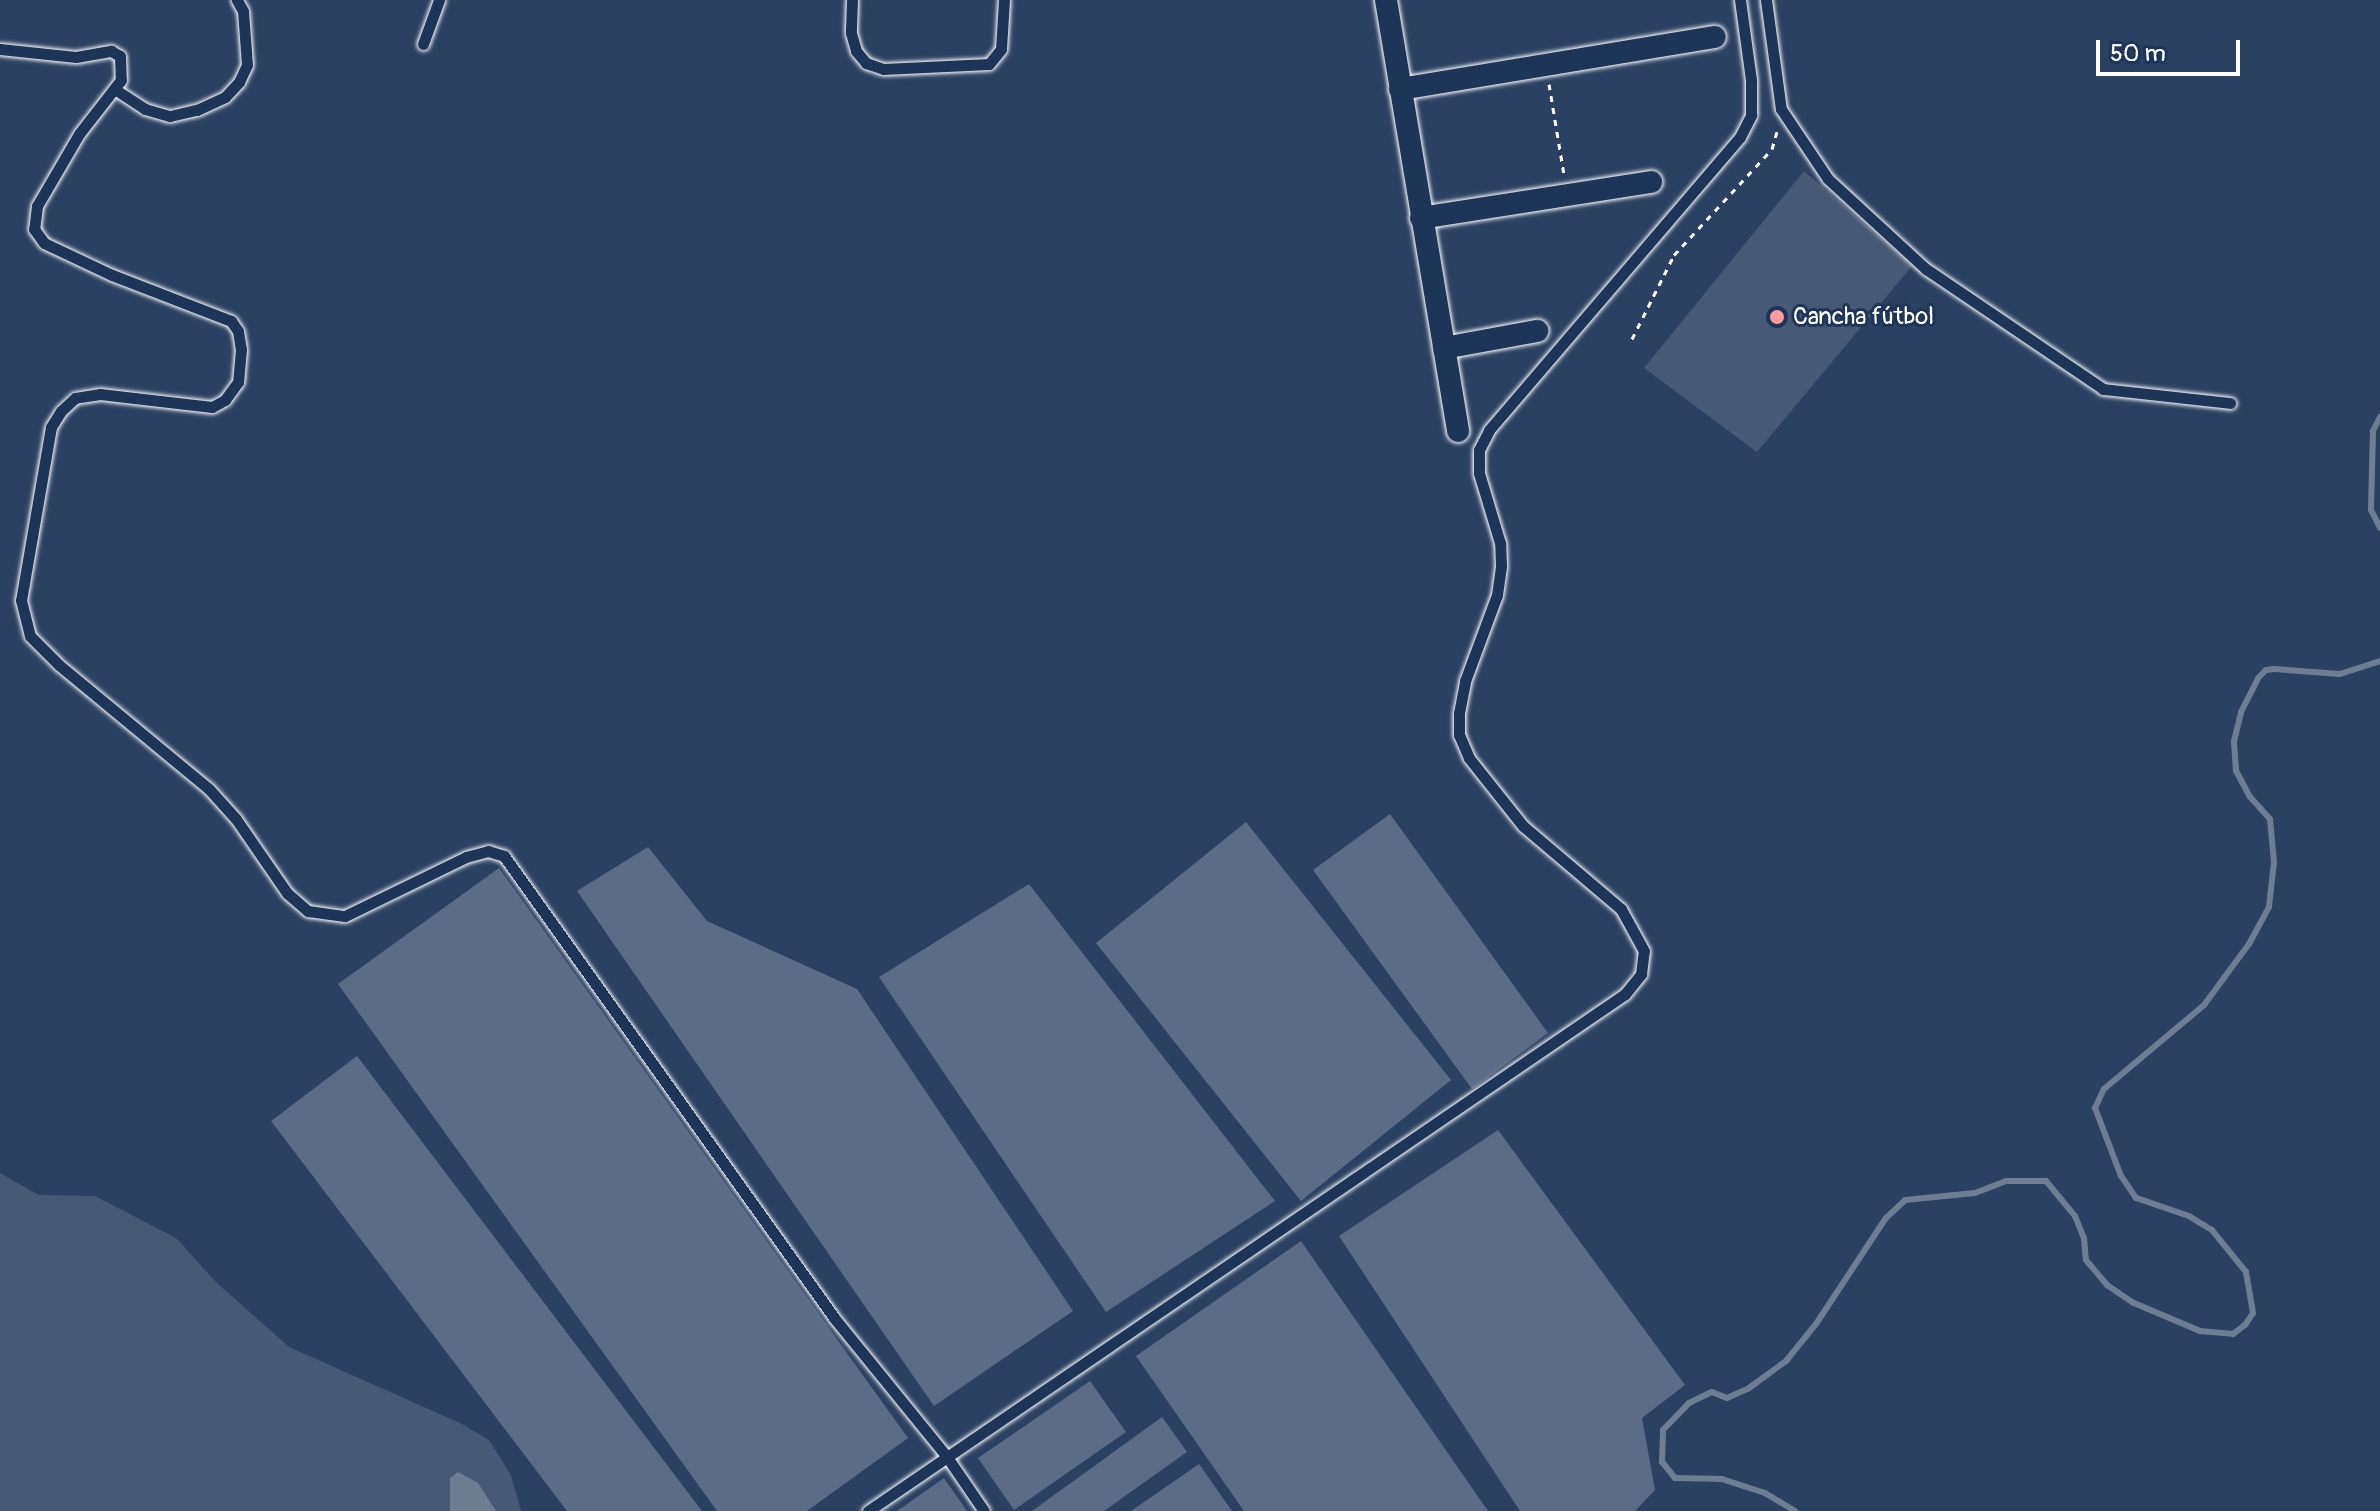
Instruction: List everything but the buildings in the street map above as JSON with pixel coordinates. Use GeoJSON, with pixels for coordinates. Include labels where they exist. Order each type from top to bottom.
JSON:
{"type":"FeatureCollection","features":[{"type":"Feature","properties":{"kind":"street"},"geometry":{"type":"LineString","coordinates":[[1386,0],[1458,431]]}},
{"type":"Feature","properties":{"kind":"street"},"geometry":{"type":"LineString","coordinates":[[1400,89],[1715,37]]}},
{"type":"Feature","properties":{"kind":"street"},"geometry":{"type":"LineString","coordinates":[[1421,218],[1651,182]]}},
{"type":"Feature","properties":{"kind":"street"},"geometry":{"type":"LineString","coordinates":[[1444,348],[1537,331]]}},
{"type":"Feature","properties":{"kind":"lane"},"geometry":{"type":"LineString","coordinates":[[116,90],[145,109],[170,116],[197,110],[225,97],[239,82],[247,65],[243,11],[237,0]]}},
{"type":"Feature","properties":{"kind":"lane"},"geometry":{"type":"LineString","coordinates":[[423,44],[439,0]]}},
{"type":"Feature","properties":{"kind":"lane"},"geometry":{"type":"LineString","coordinates":[[852,0],[851,33],[856,51],[866,63],[883,69],[989,64],[1001,49],[1004,0]]}},
{"type":"Feature","properties":{"kind":"lane"},"geometry":{"type":"LineString","coordinates":[[868,1511],[1625,994],[1641,974],[1644,951],[1621,909],[1523,826],[1469,758],[1459,735],[1465,681],[1497,595],[1501,566],[1500,543],[1479,473],[1479,450],[1489,430],[1740,137],[1751,115],[1751,80],[1740,0]]}},
{"type":"Feature","properties":{"kind":"lane"},"geometry":{"type":"LineString","coordinates":[[1766,0],[1781,109],[1828,179],[1926,269],[2103,389],[2230,403]]}},
{"type":"Feature","properties":{"kind":"lane"},"geometry":{"type":"LineString","coordinates":[[0,49],[76,57],[111,51],[120,56],[123,70],[116,90],[79,134],[37,206],[34,229],[44,243],[112,275],[231,321],[238,331],[241,349],[238,382],[225,400],[212,407],[100,394],[75,398],[61,411],[51,427],[21,600],[30,636],[43,651],[209,789],[236,819],[287,893],[308,911],[345,916],[466,857],[488,851],[504,856],[835,1319],[947,1457],[984,1511]]}},
{"type":"Feature","properties":{"kind":"path"},"geometry":{"type":"LineString","coordinates":[[1545,65],[1567,193]]}},
{"type":"Feature","properties":{"kind":"path"},"geometry":{"type":"LineString","coordinates":[[1632,339],[1674,255],[1772,149],[1781,109]]}},
{"type":"Feature","properties":{"kind":"shaded area","name":"Cancha fútbol"},"geometry":{"type":"Polygon","coordinates":[[[1804,171],[1912,266],[1757,452],[1644,368],[1804,171]]]}},
{"type":"Feature","properties":{"kind":"shaded area"},"geometry":{"type":"Polygon","coordinates":[[[0,1173],[39,1195],[95,1196],[176,1238],[215,1281],[289,1347],[460,1423],[489,1440],[511,1475],[521,1511],[0,1511],[0,1173]]]}},
{"type":"Feature","properties":{"kind":"shaded area"},"geometry":{"type":"Polygon","coordinates":[[[458,1472],[478,1483],[496,1511],[450,1511],[450,1478],[458,1472]]]}},
{"type":"Feature","properties":{"kind":"waterway"},"geometry":{"type":"LineString","coordinates":[[2380,417],[2373,431],[2371,510],[2380,528]]}},
{"type":"Feature","properties":{"kind":"waterway"},"geometry":{"type":"LineString","coordinates":[[1795,1511],[1765,1493],[1722,1479],[1675,1478],[1662,1462],[1663,1430],[1689,1403],[1712,1392],[1727,1398],[1749,1388],[1786,1361],[1816,1324],[1886,1218],[1905,1200],[1975,1193],[2006,1181],[2046,1181],[2075,1216],[2084,1238],[2086,1260],[2107,1285],[2134,1303],[2200,1331],[2233,1334],[2245,1325],[2253,1313],[2246,1272],[2212,1230],[2189,1216],[2136,1198],[2121,1176],[2095,1108],[2104,1089],[2204,1005],[2249,944],[2269,907],[2274,862],[2270,819],[2250,797],[2236,771],[2234,741],[2241,712],[2258,678],[2266,670],[2274,669],[2340,674],[2380,661]]}},
{"type":"Feature","properties":{"kind":"place","name":"Cancha fútbol"},"geometry":{"type":"Point","coordinates":[1777,317]}}]}
